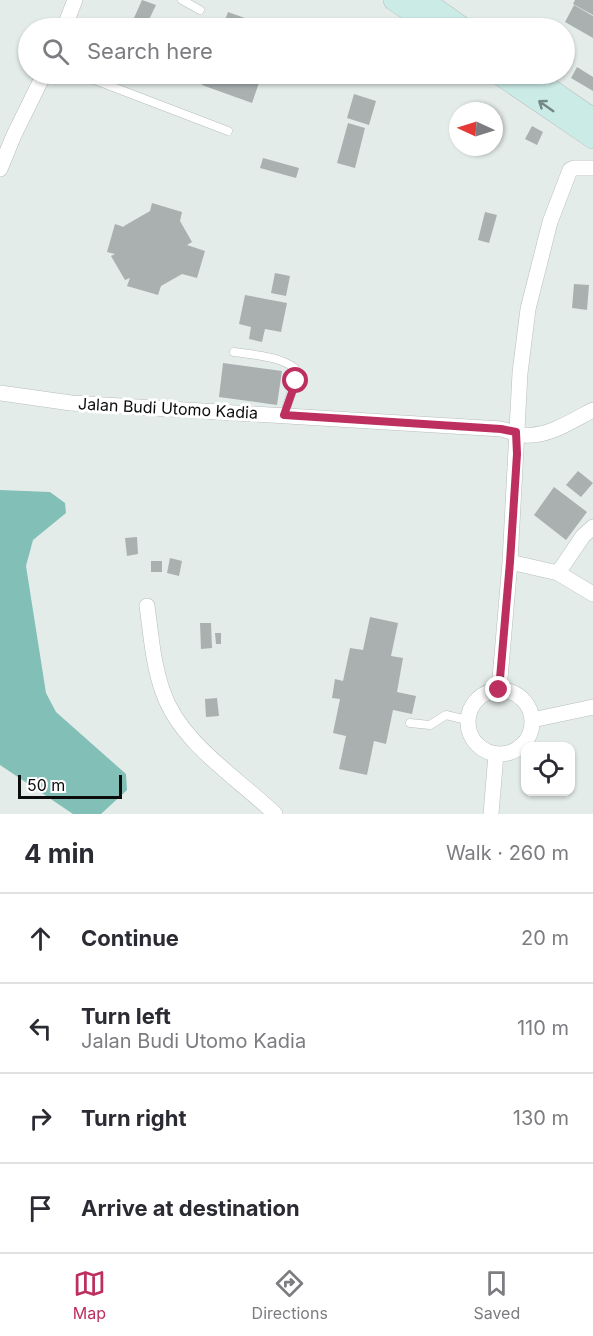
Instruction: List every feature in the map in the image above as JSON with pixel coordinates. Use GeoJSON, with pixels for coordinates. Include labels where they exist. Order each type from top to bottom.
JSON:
{"type":"FeatureCollection","features":[{"type":"Feature","properties":{"kind":"street"},"geometry":{"type":"LineString","coordinates":[[68,18],[75,0]]}},
{"type":"Feature","properties":{"kind":"street"},"geometry":{"type":"LineString","coordinates":[[394,0],[420,18]]}},
{"type":"Feature","properties":{"kind":"street"},"geometry":{"type":"LineString","coordinates":[[423,0],[449,18]]}},
{"type":"Feature","properties":{"kind":"street"},"geometry":{"type":"LineString","coordinates":[[0,169],[7,132],[38,84]]}},
{"type":"Feature","properties":{"kind":"street"},"geometry":{"type":"LineString","coordinates":[[518,84],[590,123]]}},
{"type":"Feature","properties":{"kind":"street"},"geometry":{"type":"LineString","coordinates":[[541,84],[590,123]]}},
{"type":"Feature","properties":{"kind":"street"},"geometry":{"type":"LineString","coordinates":[[499,690],[510,562],[517,454],[516,432],[528,309],[550,222],[570,170],[593,168]]}},
{"type":"Feature","properties":{"kind":"street","name":"Jalan Budi Utomo Kadia"},"geometry":{"type":"LineString","coordinates":[[0,393],[71,402],[501,429],[532,435],[555,429],[593,410]]}},
{"type":"Feature","properties":{"kind":"street"},"geometry":{"type":"LineString","coordinates":[[558,573],[583,536],[593,527]]}},
{"type":"Feature","properties":{"kind":"street"},"geometry":{"type":"LineString","coordinates":[[510,562],[558,573],[593,594]]}},
{"type":"Feature","properties":{"kind":"street"},"geometry":{"type":"LineString","coordinates":[[147,606],[154,655],[163,694],[173,712],[200,748],[275,814]]}},
{"type":"Feature","properties":{"kind":"street"},"geometry":{"type":"LineString","coordinates":[[499,690],[511,692],[521,698],[529,708],[531,720],[530,731],[525,741],[517,749],[496,754],[485,751],[475,743],[469,732],[467,720],[472,705],[483,694],[499,690]]}},
{"type":"Feature","properties":{"kind":"street"},"geometry":{"type":"LineString","coordinates":[[531,720],[593,707]]}},
{"type":"Feature","properties":{"kind":"street"},"geometry":{"type":"LineString","coordinates":[[491,814],[496,754]]}},
{"type":"Feature","properties":{"kind":"lane"},"geometry":{"type":"LineString","coordinates":[[182,0],[200,10]]}},
{"type":"Feature","properties":{"kind":"lane"},"geometry":{"type":"LineString","coordinates":[[105,84],[228,131]]}},
{"type":"Feature","properties":{"kind":"lane"},"geometry":{"type":"LineString","coordinates":[[234,352],[273,358],[295,369],[296,381],[284,415]]}},
{"type":"Feature","properties":{"kind":"lane"},"geometry":{"type":"LineString","coordinates":[[410,723],[430,725],[446,715],[467,720]]}},
{"type":"Feature","properties":{"kind":"water"},"geometry":{"type":"Polygon","coordinates":[[[0,490],[50,492],[65,503],[66,513],[33,540],[26,566],[46,693],[56,712],[126,774],[127,790],[101,814],[73,814],[0,765],[0,490]]]}},
{"type":"Feature","properties":{"kind":"building"},"geometry":{"type":"Polygon","coordinates":[[[142,0],[156,5],[150,18],[134,18],[142,0]]]}},
{"type":"Feature","properties":{"kind":"building"},"geometry":{"type":"Polygon","coordinates":[[[575,0],[593,0],[593,15],[573,4],[575,0]]]}},
{"type":"Feature","properties":{"kind":"building"},"geometry":{"type":"Polygon","coordinates":[[[574,5],[593,16],[593,38],[575,28],[575,18],[567,18],[574,5]]]}},
{"type":"Feature","properties":{"kind":"building"},"geometry":{"type":"Polygon","coordinates":[[[228,12],[245,18],[226,18],[228,12]]]}},
{"type":"Feature","properties":{"kind":"building"},"geometry":{"type":"Polygon","coordinates":[[[577,67],[593,77],[593,91],[575,80],[577,67]]]}},
{"type":"Feature","properties":{"kind":"building"},"geometry":{"type":"Polygon","coordinates":[[[202,84],[259,84],[252,103],[202,84]]]}},
{"type":"Feature","properties":{"kind":"building"},"geometry":{"type":"Polygon","coordinates":[[[354,94],[376,101],[369,125],[347,118],[354,94]]]}},
{"type":"Feature","properties":{"kind":"building"},"geometry":{"type":"Polygon","coordinates":[[[348,123],[365,128],[355,168],[337,163],[348,123]]]}},
{"type":"Feature","properties":{"kind":"building"},"geometry":{"type":"Polygon","coordinates":[[[532,126],[543,132],[537,145],[525,139],[532,126]]]}},
{"type":"Feature","properties":{"kind":"building"},"geometry":{"type":"Polygon","coordinates":[[[263,158],[299,168],[296,178],[260,168],[263,158]]]}},
{"type":"Feature","properties":{"kind":"building"},"geometry":{"type":"Polygon","coordinates":[[[152,203],[182,212],[180,221],[192,242],[187,245],[205,251],[197,278],[182,274],[161,286],[158,295],[127,286],[130,278],[125,280],[111,256],[115,254],[107,252],[115,224],[124,227],[150,211],[152,203]]]}},
{"type":"Feature","properties":{"kind":"building"},"geometry":{"type":"Polygon","coordinates":[[[485,212],[497,215],[489,243],[478,240],[485,212]]]}},
{"type":"Feature","properties":{"kind":"building"},"geometry":{"type":"Polygon","coordinates":[[[275,273],[290,276],[286,296],[271,293],[275,273]]]}},
{"type":"Feature","properties":{"kind":"building"},"geometry":{"type":"Polygon","coordinates":[[[574,284],[589,285],[587,310],[572,308],[574,284]]]}},
{"type":"Feature","properties":{"kind":"building"},"geometry":{"type":"Polygon","coordinates":[[[245,295],[287,303],[281,332],[265,329],[262,342],[249,339],[251,327],[239,324],[245,295]]]}},
{"type":"Feature","properties":{"kind":"building"},"geometry":{"type":"Polygon","coordinates":[[[223,363],[282,371],[277,405],[219,397],[223,363]]]}},
{"type":"Feature","properties":{"kind":"building"},"geometry":{"type":"Polygon","coordinates":[[[578,471],[593,483],[581,497],[566,485],[578,471]]]}},
{"type":"Feature","properties":{"kind":"building"},"geometry":{"type":"Polygon","coordinates":[[[554,487],[587,512],[566,540],[534,515],[554,487]]]}},
{"type":"Feature","properties":{"kind":"building"},"geometry":{"type":"Polygon","coordinates":[[[137,537],[138,554],[127,556],[125,538],[137,537]]]}},
{"type":"Feature","properties":{"kind":"building"},"geometry":{"type":"Polygon","coordinates":[[[170,558],[182,561],[179,576],[167,573],[170,558]]]}},
{"type":"Feature","properties":{"kind":"building"},"geometry":{"type":"Polygon","coordinates":[[[151,561],[162,561],[162,572],[151,572],[151,561]]]}},
{"type":"Feature","properties":{"kind":"building"},"geometry":{"type":"Polygon","coordinates":[[[370,617],[398,623],[391,656],[403,658],[397,692],[416,696],[412,714],[393,710],[386,744],[374,741],[367,775],[339,769],[346,736],[333,733],[340,699],[332,698],[335,679],[343,681],[350,648],[363,650],[370,617]]]}},
{"type":"Feature","properties":{"kind":"building"},"geometry":{"type":"Polygon","coordinates":[[[200,623],[211,623],[212,648],[201,649],[200,623]]]}},
{"type":"Feature","properties":{"kind":"building"},"geometry":{"type":"Polygon","coordinates":[[[215,633],[221,633],[221,644],[216,644],[215,633]]]}},
{"type":"Feature","properties":{"kind":"building"},"geometry":{"type":"Polygon","coordinates":[[[217,698],[219,716],[206,717],[205,699],[217,698]]]}},
{"type":"Feature","properties":{"kind":"route"},"geometry":{"type":"LineString","coordinates":[[296,381],[284,415],[501,429],[516,432],[517,454],[510,562],[499,690]]}}]}
